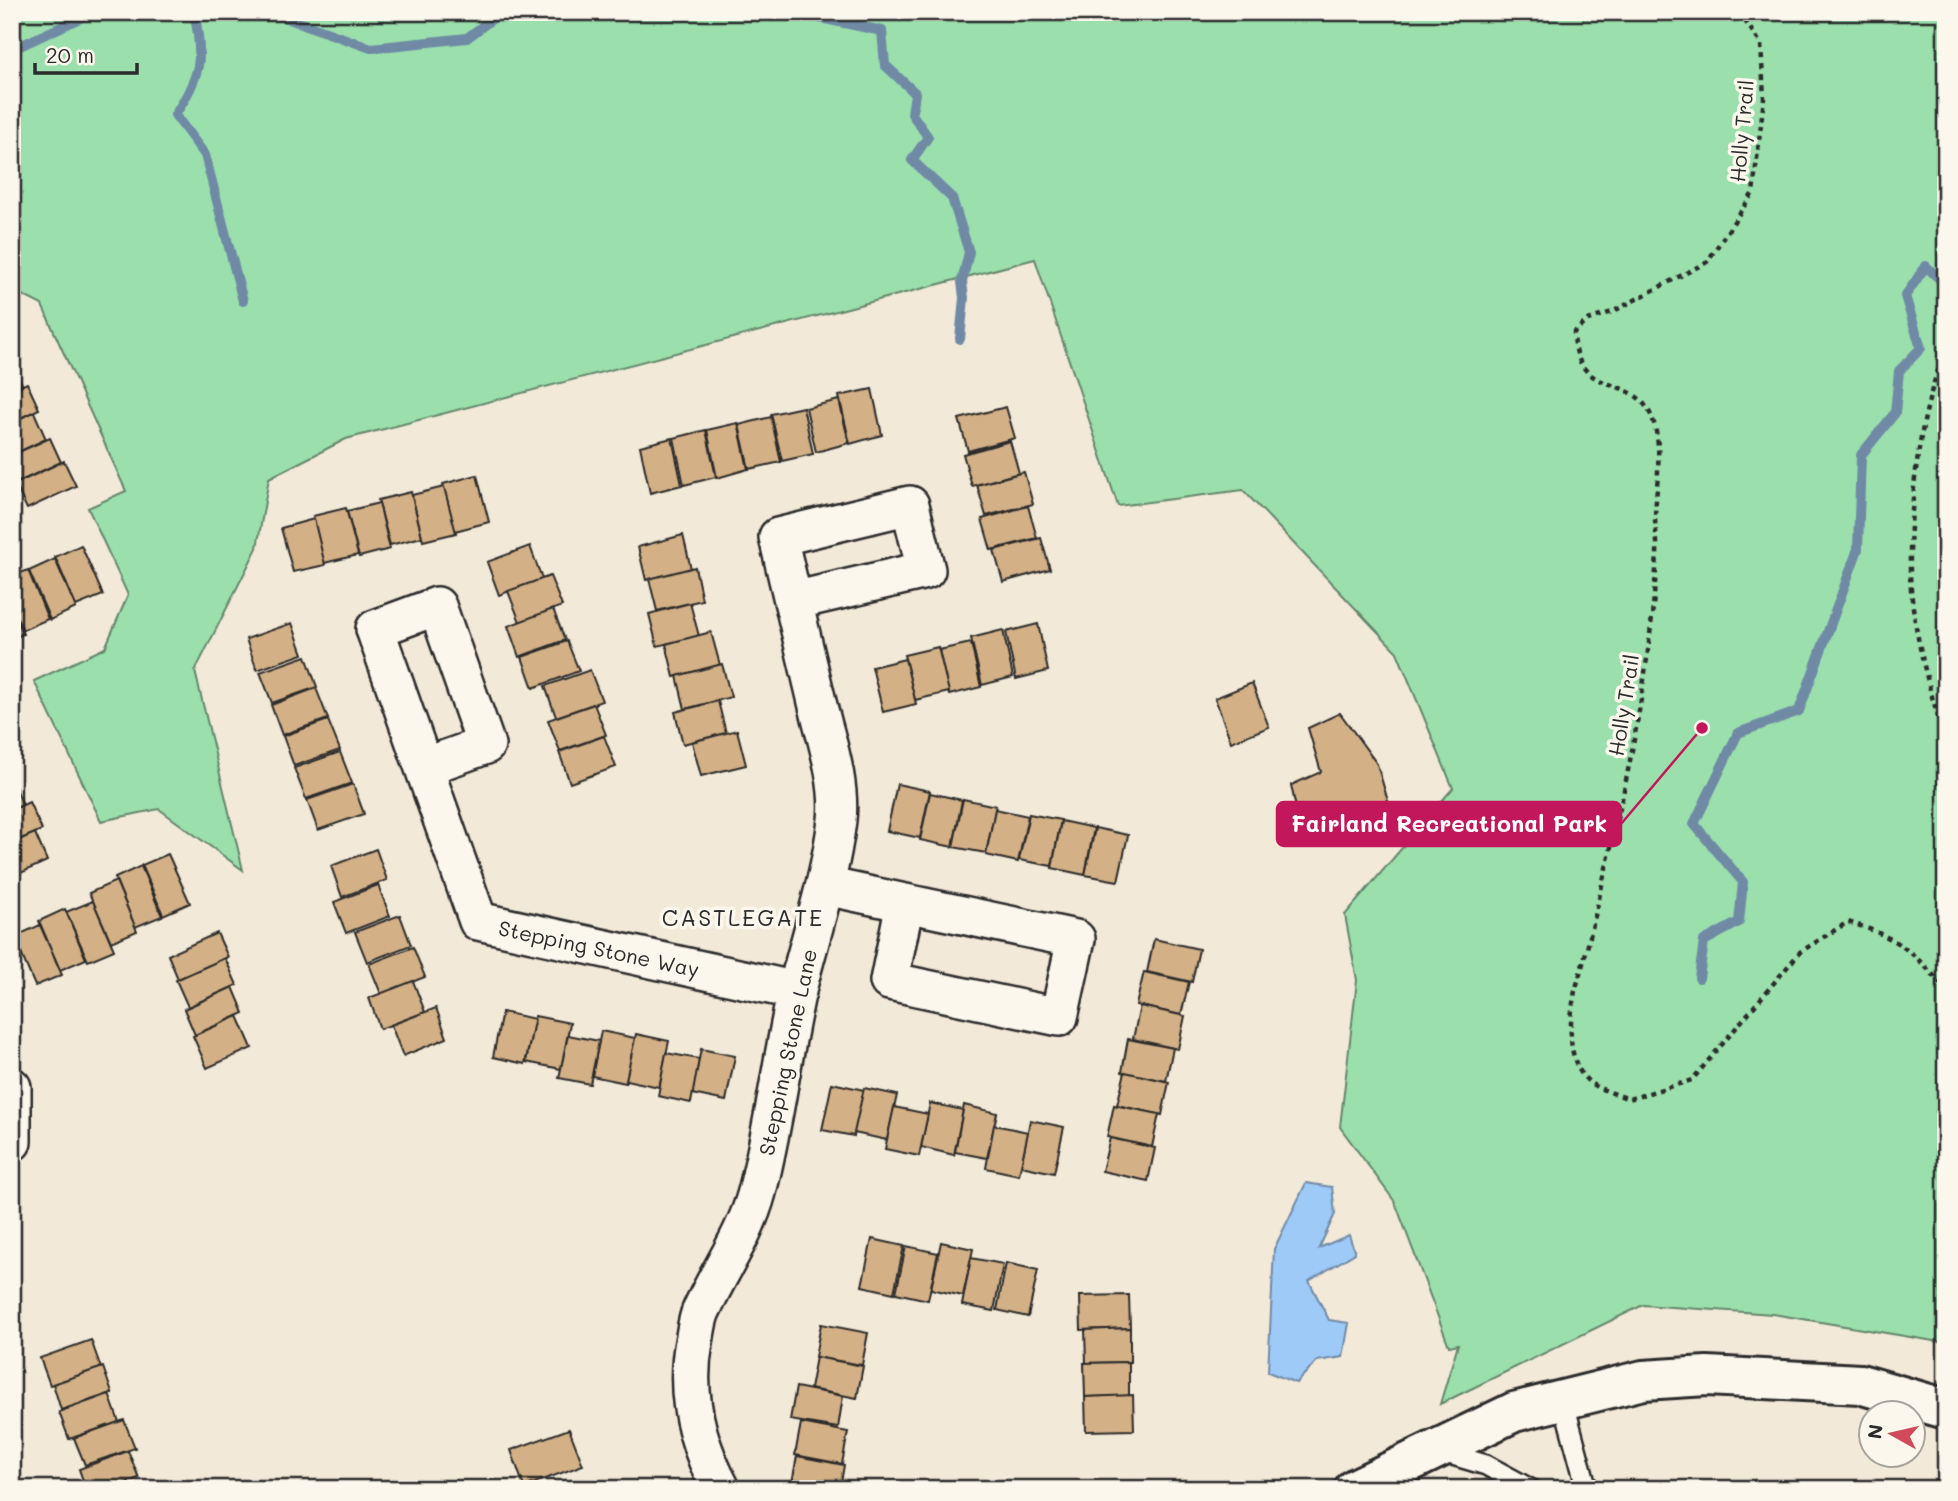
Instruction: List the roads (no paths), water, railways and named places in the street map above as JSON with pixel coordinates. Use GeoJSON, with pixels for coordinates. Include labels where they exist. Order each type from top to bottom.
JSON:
{"type":"FeatureCollection","features":[{"type":"Feature","properties":{"kind":"street","name":"Stepping Stone Lane"},"geometry":{"type":"LineString","coordinates":[[721,1489],[709,1467],[694,1422],[689,1387],[692,1349],[699,1314],[741,1234],[757,1195],[797,991],[825,886],[837,818],[834,775],[793,601]]}},
{"type":"Feature","properties":{"kind":"street","name":"Stepping Stone Way"},"geometry":{"type":"LineString","coordinates":[[424,767],[478,921],[797,991]]}},
{"type":"Feature","properties":{"kind":"street"},"geometry":{"type":"LineString","coordinates":[[825,886],[1076,939],[1059,1017],[889,981],[905,903]]}},
{"type":"Feature","properties":{"kind":"street"},"geometry":{"type":"LineString","coordinates":[[12,1087],[12,1142]]}},
{"type":"Feature","properties":{"kind":"street"},"geometry":{"type":"LineString","coordinates":[[1354,1489],[1514,1412],[1643,1380],[1707,1376],[1860,1384],[1946,1409]]}},
{"type":"Feature","properties":{"kind":"lane"},"geometry":{"type":"LineString","coordinates":[[1563,1400],[1587,1489]]}},
{"type":"Feature","properties":{"kind":"lane"},"geometry":{"type":"LineString","coordinates":[[1434,1450],[1486,1465],[1530,1489]]}},
{"type":"Feature","properties":{"kind":"water"},"geometry":{"type":"Polygon","coordinates":[[[1306,1183],[1332,1187],[1335,1214],[1319,1248],[1349,1235],[1355,1253],[1309,1281],[1329,1320],[1349,1323],[1343,1357],[1317,1361],[1296,1383],[1268,1372],[1274,1249],[1306,1183]]]}},
{"type":"Feature","properties":{"kind":"waterway"},"geometry":{"type":"LineString","coordinates":[[12,34],[20,46],[93,12]]}},
{"type":"Feature","properties":{"kind":"waterway"},"geometry":{"type":"LineString","coordinates":[[194,12],[199,42],[198,66],[190,88],[175,115],[205,155],[243,301]]}},
{"type":"Feature","properties":{"kind":"waterway"},"geometry":{"type":"LineString","coordinates":[[260,12],[272,13],[371,48],[467,38],[501,12]]}},
{"type":"Feature","properties":{"kind":"waterway"},"geometry":{"type":"LineString","coordinates":[[812,12],[811,16],[882,31],[885,65],[915,93],[912,114],[928,137],[912,160],[952,198],[969,252],[962,282],[964,298],[960,339]]}},
{"type":"Feature","properties":{"kind":"waterway"},"geometry":{"type":"LineString","coordinates":[[1699,978],[1704,941],[1739,922],[1743,882],[1694,824],[1738,733],[1799,711],[1858,549],[1861,455],[1895,413],[1899,371],[1921,348],[1905,296],[1926,266],[1946,285]]}},
{"type":"Feature","properties":{"kind":"place","name":"Fairland Recreational Park"},"geometry":{"type":"Point","coordinates":[1702,728]}},
{"type":"Feature","properties":{"kind":"district","name":"CASTLEGATE"},"geometry":{"type":"Point","coordinates":[743,917]}}]}
